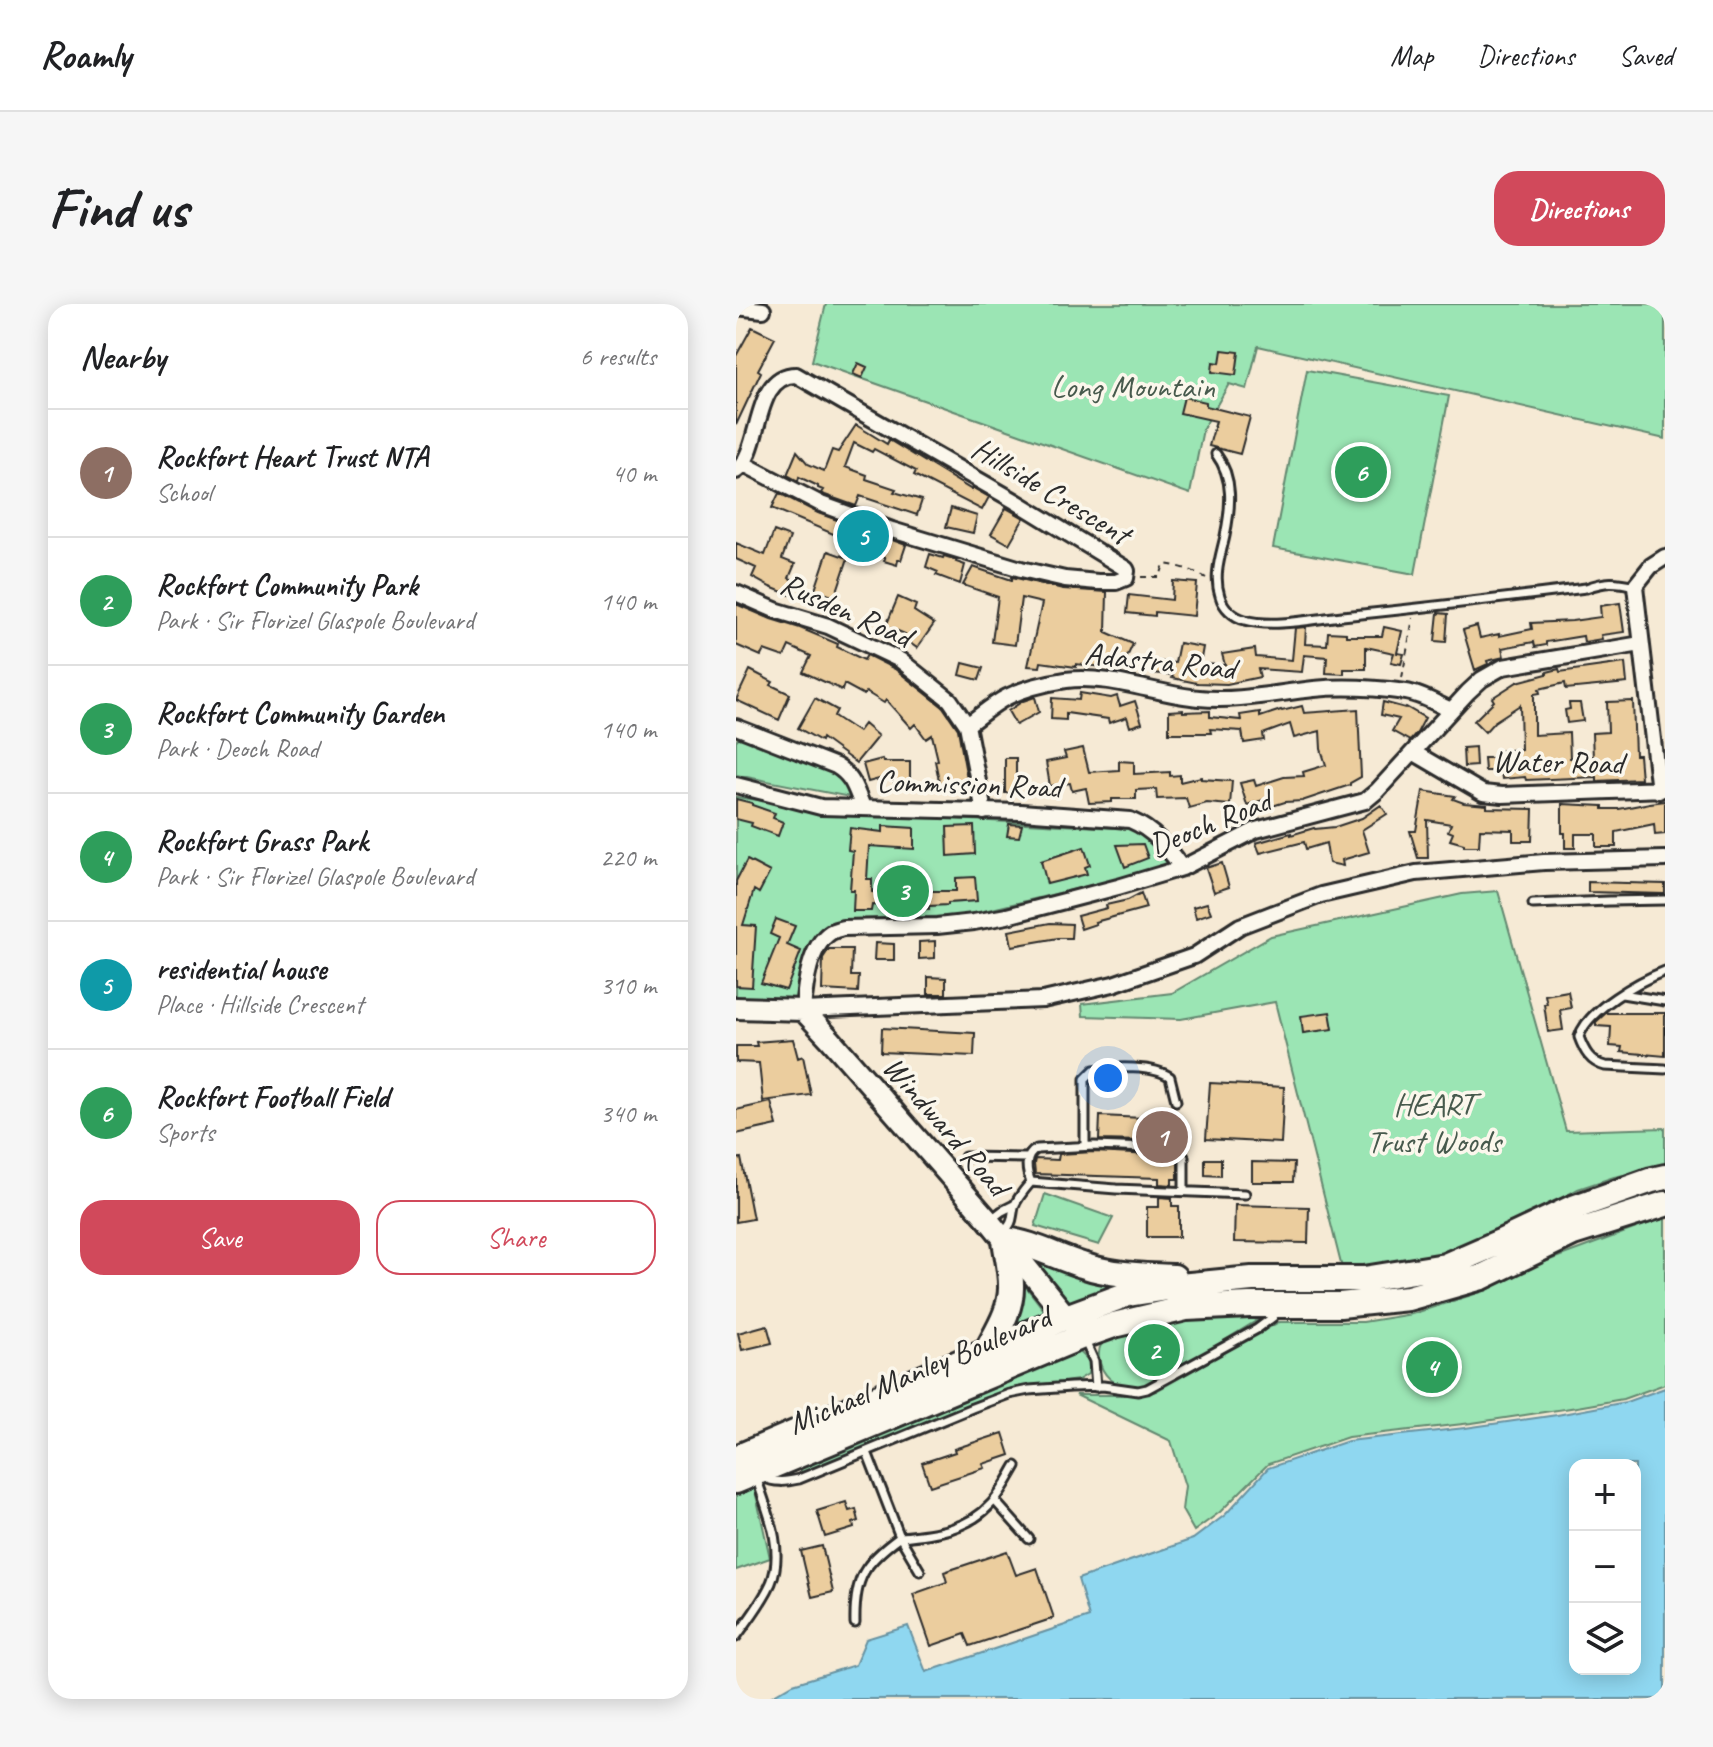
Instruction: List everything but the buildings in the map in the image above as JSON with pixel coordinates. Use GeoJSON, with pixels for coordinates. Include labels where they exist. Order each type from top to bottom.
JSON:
{"type":"FeatureCollection","features":[{"type":"Feature","properties":{"kind":"highway"},"geometry":{"type":"LineString","coordinates":[[999,1232],[1084,1266],[1122,1273],[1252,1279],[1364,1279],[1445,1266],[1570,1209],[1665,1177]]}},
{"type":"Feature","properties":{"kind":"highway","name":"Michael Manley Boulevard"},"geometry":{"type":"LineString","coordinates":[[742,1471],[1127,1321],[1186,1308],[1340,1305],[1408,1298],[1482,1277],[1573,1233],[1665,1204]]}},
{"type":"Feature","properties":{"kind":"highway"},"geometry":{"type":"LineString","coordinates":[[987,1351],[1010,1302],[1011,1286],[999,1232]]}},
{"type":"Feature","properties":{"kind":"highway","name":"Michael Manley Boulevard"},"geometry":{"type":"LineString","coordinates":[[742,1471],[987,1351],[1066,1317],[1128,1294],[1252,1279]]}},
{"type":"Feature","properties":{"kind":"main road"},"geometry":{"type":"LineString","coordinates":[[736,1008],[803,1010]]}},
{"type":"Feature","properties":{"kind":"main road","name":"Windward Road"},"geometry":{"type":"LineString","coordinates":[[803,1010],[999,1232],[1083,1336]]}},
{"type":"Feature","properties":{"kind":"street"},"geometry":{"type":"LineString","coordinates":[[736,307],[764,307]]}},
{"type":"Feature","properties":{"kind":"street","name":"Hillside Crescent"},"geometry":{"type":"LineString","coordinates":[[796,375],[1126,569],[1126,578],[1116,582],[1098,582],[1065,579],[1021,569],[892,530],[821,504],[740,467],[772,386],[779,379],[796,375]]}},
{"type":"Feature","properties":{"kind":"street"},"geometry":{"type":"LineString","coordinates":[[1662,790],[1635,586],[1651,566],[1665,557]]}},
{"type":"Feature","properties":{"kind":"street","name":"Rusden Road"},"geometry":{"type":"LineString","coordinates":[[736,593],[775,610],[828,626],[900,660],[950,700],[967,725],[984,812]]}},
{"type":"Feature","properties":{"kind":"street","name":"Deoch Road"},"geometry":{"type":"LineString","coordinates":[[803,1010],[808,970],[820,943],[831,932],[843,928],[937,926],[1007,916],[1182,868],[1256,830],[1365,801],[1482,679],[1503,667],[1641,644]]}},
{"type":"Feature","properties":{"kind":"street","name":"Adastra Road"},"geometry":{"type":"LineString","coordinates":[[967,725],[1005,697],[1030,687],[1070,679],[1112,682],[1211,699],[1257,698],[1315,689],[1382,689],[1416,695],[1451,710]]}},
{"type":"Feature","properties":{"kind":"street"},"geometry":{"type":"LineString","coordinates":[[736,727],[844,771],[851,779],[863,807]]}},
{"type":"Feature","properties":{"kind":"street","name":"Water Road"},"geometry":{"type":"LineString","coordinates":[[1413,752],[1483,793],[1662,790]]}},
{"type":"Feature","properties":{"kind":"street","name":"Commission Road"},"geometry":{"type":"LineString","coordinates":[[736,785],[821,807],[1021,812],[1130,820],[1145,826],[1162,840],[1182,868]]}},
{"type":"Feature","properties":{"kind":"street"},"geometry":{"type":"LineString","coordinates":[[803,1010],[1043,1000],[1113,984],[1194,956],[1240,926],[1321,895],[1416,873],[1544,862],[1665,859]]}},
{"type":"Feature","properties":{"kind":"lane"},"geometry":{"type":"LineString","coordinates":[[1216,454],[1229,477],[1229,509],[1219,556],[1217,586],[1221,600],[1235,616],[1245,620],[1264,623],[1415,609],[1586,588],[1604,582],[1635,586]]}},
{"type":"Feature","properties":{"kind":"lane"},"geometry":{"type":"LineString","coordinates":[[1533,904],[1665,900]]}},
{"type":"Feature","properties":{"kind":"lane"},"geometry":{"type":"LineString","coordinates":[[1665,971],[1599,1009],[1579,1037],[1586,1053],[1597,1064],[1665,1069]]}},
{"type":"Feature","properties":{"kind":"lane"},"geometry":{"type":"LineString","coordinates":[[1622,994],[1665,1001]]}},
{"type":"Feature","properties":{"kind":"lane"},"geometry":{"type":"LineString","coordinates":[[1085,1146],[1085,1079],[1094,1070],[1161,1071],[1170,1077],[1176,1101]]}},
{"type":"Feature","properties":{"kind":"lane"},"geometry":{"type":"LineString","coordinates":[[1031,1182],[1028,1158],[1037,1149],[1085,1146],[1179,1150],[1184,1157],[1184,1191]]}},
{"type":"Feature","properties":{"kind":"lane"},"geometry":{"type":"LineString","coordinates":[[965,1157],[1028,1158]]}},
{"type":"Feature","properties":{"kind":"lane"},"geometry":{"type":"LineString","coordinates":[[999,1232],[1002,1211],[1014,1205],[1031,1182]]}},
{"type":"Feature","properties":{"kind":"lane"},"geometry":{"type":"LineString","coordinates":[[1031,1182],[1245,1194]]}},
{"type":"Feature","properties":{"kind":"lane"},"geometry":{"type":"LineString","coordinates":[[999,1232],[1010,1225],[1014,1205]]}},
{"type":"Feature","properties":{"kind":"lane"},"geometry":{"type":"LineString","coordinates":[[742,1471],[774,1482],[787,1482],[1009,1394],[1096,1387],[1138,1391],[1160,1384],[1257,1329],[1273,1317],[1281,1305]]}},
{"type":"Feature","properties":{"kind":"lane"},"geometry":{"type":"LineString","coordinates":[[1083,1336],[1094,1361],[1096,1387]]}},
{"type":"Feature","properties":{"kind":"lane"},"geometry":{"type":"LineString","coordinates":[[867,1452],[900,1537],[920,1571]]}},
{"type":"Feature","properties":{"kind":"lane"},"geometry":{"type":"LineString","coordinates":[[855,1623],[858,1582],[881,1551],[900,1537],[935,1533],[965,1524],[978,1516],[995,1501],[1016,1466]]}},
{"type":"Feature","properties":{"kind":"lane"},"geometry":{"type":"LineString","coordinates":[[736,1637],[770,1585],[775,1571],[776,1549],[770,1519],[742,1471]]}},
{"type":"Feature","properties":{"kind":"lane"},"geometry":{"type":"LineString","coordinates":[[995,1501],[1029,1539]]}},
{"type":"Feature","properties":{"kind":"path"},"geometry":{"type":"LineString","coordinates":[[1126,578],[1160,577],[1164,564],[1197,573],[1217,586]]}},
{"type":"Feature","properties":{"kind":"path"},"geometry":{"type":"LineString","coordinates":[[1399,692],[1415,609]]}},
{"type":"Feature","properties":{"kind":"green space","name":"Long Mountain"},"geometry":{"type":"Polygon","coordinates":[[[826,304],[1665,304],[1665,439],[1258,346],[1247,389],[1229,384],[1203,429],[1190,494],[812,361],[826,304]]]}},
{"type":"Feature","properties":{"kind":"green space"},"geometry":{"type":"Polygon","coordinates":[[[1307,370],[1449,396],[1415,574],[1273,548],[1307,370]]]}},
{"type":"Feature","properties":{"kind":"green space"},"geometry":{"type":"Polygon","coordinates":[[[739,737],[843,774],[850,797],[736,775],[736,741],[739,737]]]}},
{"type":"Feature","properties":{"kind":"green space"},"geometry":{"type":"Polygon","coordinates":[[[736,797],[860,814],[1135,829],[1175,865],[963,916],[845,921],[817,941],[803,1010],[736,1006],[736,797]]]}},
{"type":"Feature","properties":{"kind":"green space","name":"HEART Trust Woods"},"geometry":{"type":"Polygon","coordinates":[[[1498,891],[1566,1131],[1665,1128],[1665,1167],[1614,1177],[1578,1189],[1501,1233],[1429,1262],[1342,1268],[1275,1002],[1181,1019],[1083,1016],[1082,1004],[1172,993],[1271,936],[1462,894],[1498,891]]]}},
{"type":"Feature","properties":{"kind":"green space"},"geometry":{"type":"Polygon","coordinates":[[[1045,1194],[1113,1218],[1099,1245],[1035,1226],[1045,1194]]]}},
{"type":"Feature","properties":{"kind":"green space"},"geometry":{"type":"Polygon","coordinates":[[[1665,1219],[1665,1384],[1623,1399],[1577,1407],[1348,1437],[1268,1464],[1220,1512],[1194,1531],[1182,1510],[1185,1486],[1171,1441],[1076,1395],[1136,1395],[1156,1391],[1279,1322],[1363,1322],[1412,1314],[1487,1290],[1528,1268],[1665,1219]]]}},
{"type":"Feature","properties":{"kind":"green space"},"geometry":{"type":"Polygon","coordinates":[[[1017,1244],[1174,1282],[1075,1308],[1017,1244]]]}},
{"type":"Feature","properties":{"kind":"green space"},"geometry":{"type":"Polygon","coordinates":[[[1014,1271],[1043,1309],[1046,1318],[995,1344],[1014,1271]]]}},
{"type":"Feature","properties":{"kind":"green space"},"geometry":{"type":"Polygon","coordinates":[[[1220,1317],[1261,1318],[1151,1385],[1124,1386],[1110,1379],[1103,1369],[1099,1351],[1104,1340],[1112,1335],[1220,1317]]]}},
{"type":"Feature","properties":{"kind":"green space"},"geometry":{"type":"Polygon","coordinates":[[[1080,1352],[1090,1362],[1088,1374],[1078,1380],[1028,1387],[802,1473],[799,1467],[1071,1353],[1080,1352]]]}},
{"type":"Feature","properties":{"kind":"green space"},"geometry":{"type":"Polygon","coordinates":[[[754,1486],[770,1558],[736,1570],[736,1494],[754,1486]]]}},
{"type":"Feature","properties":{"kind":"water"},"geometry":{"type":"Polygon","coordinates":[[[1665,1388],[1665,1699],[767,1699],[793,1684],[855,1665],[866,1639],[908,1626],[926,1672],[1089,1617],[1078,1579],[1193,1539],[1225,1515],[1268,1468],[1348,1441],[1557,1415],[1626,1402],[1665,1388]]]}},
{"type":"Feature","properties":{"kind":"place","name":"Rockfort Football Field"},"geometry":{"type":"Point","coordinates":[1361,472]}},
{"type":"Feature","properties":{"kind":"place","name":"residential house"},"geometry":{"type":"Point","coordinates":[863,536]}},
{"type":"Feature","properties":{"kind":"place","name":"Rockfort Community Garden"},"geometry":{"type":"Point","coordinates":[903,891]}},
{"type":"Feature","properties":{"kind":"place","name":"Rockfort Heart Trust NTA"},"geometry":{"type":"Point","coordinates":[1162,1137]}},
{"type":"Feature","properties":{"kind":"place","name":"Rockfort Community Park"},"geometry":{"type":"Point","coordinates":[1154,1350]}},
{"type":"Feature","properties":{"kind":"place","name":"Rockfort Grass Park"},"geometry":{"type":"Point","coordinates":[1432,1367]}}]}
